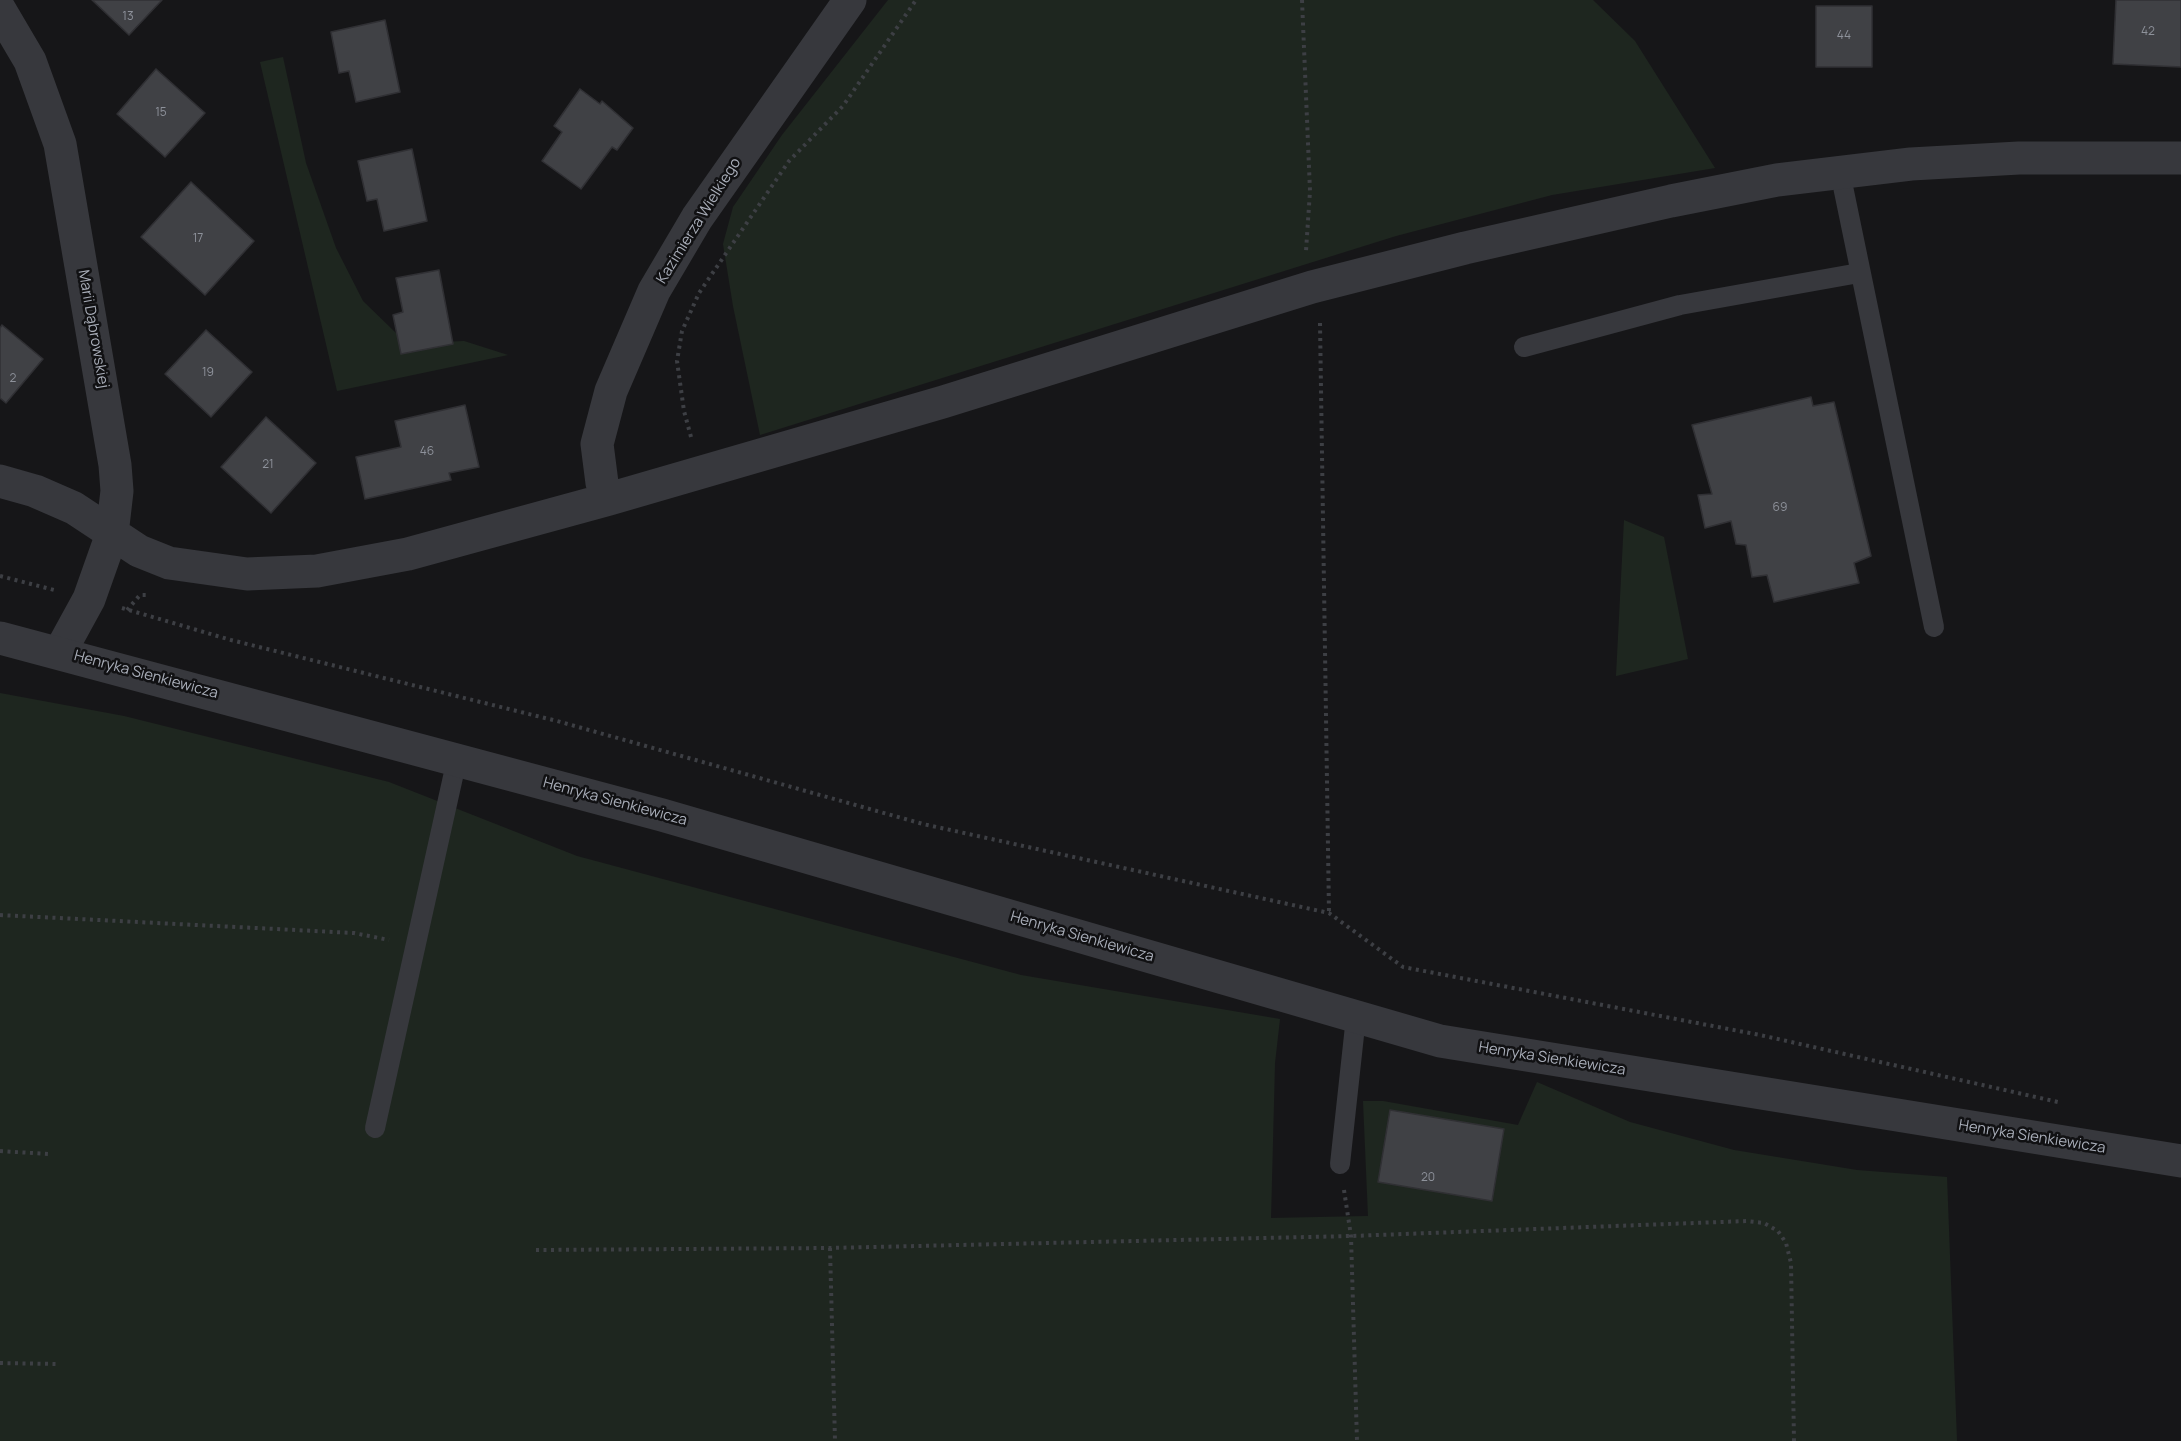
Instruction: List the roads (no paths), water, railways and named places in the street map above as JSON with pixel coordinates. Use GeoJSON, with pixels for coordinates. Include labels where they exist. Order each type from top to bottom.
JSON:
{"type":"FeatureCollection","features":[{"type":"Feature","properties":{"kind":"street","name":"Kazimierza Wielkiego"},"geometry":{"type":"LineString","coordinates":[[609,500],[602,483],[597,444],[611,391],[654,291],[697,218],[850,0]]}},
{"type":"Feature","properties":{"kind":"street","name":"Marii Dąbrowskiej"},"geometry":{"type":"LineString","coordinates":[[0,10],[30,61],[44,94],[60,144],[115,465],[117,491],[112,534],[89,599],[60,652]]}},
{"type":"Feature","properties":{"kind":"street"},"geometry":{"type":"LineString","coordinates":[[0,482],[35,491],[74,508],[139,551],[169,563],[247,573],[317,571],[408,554],[609,500],[943,402],[1312,287],[1465,248],[1671,201],[1777,180],[1911,164],[2019,158],[2181,158]]}},
{"type":"Feature","properties":{"kind":"street","name":"Henryka Sienkiewicza"},"geometry":{"type":"LineString","coordinates":[[0,638],[60,652],[662,815],[1440,1041],[2181,1161]]}},
{"type":"Feature","properties":{"kind":"lane"},"geometry":{"type":"LineString","coordinates":[[1840,172],[1859,273],[1934,627]]}},
{"type":"Feature","properties":{"kind":"lane"},"geometry":{"type":"LineString","coordinates":[[1524,347],[1680,305],[1859,273]]}},
{"type":"Feature","properties":{"kind":"lane"},"geometry":{"type":"LineString","coordinates":[[375,1128],[457,759]]}},
{"type":"Feature","properties":{"kind":"lane"},"geometry":{"type":"LineString","coordinates":[[1340,1164],[1356,1017]]}}]}
